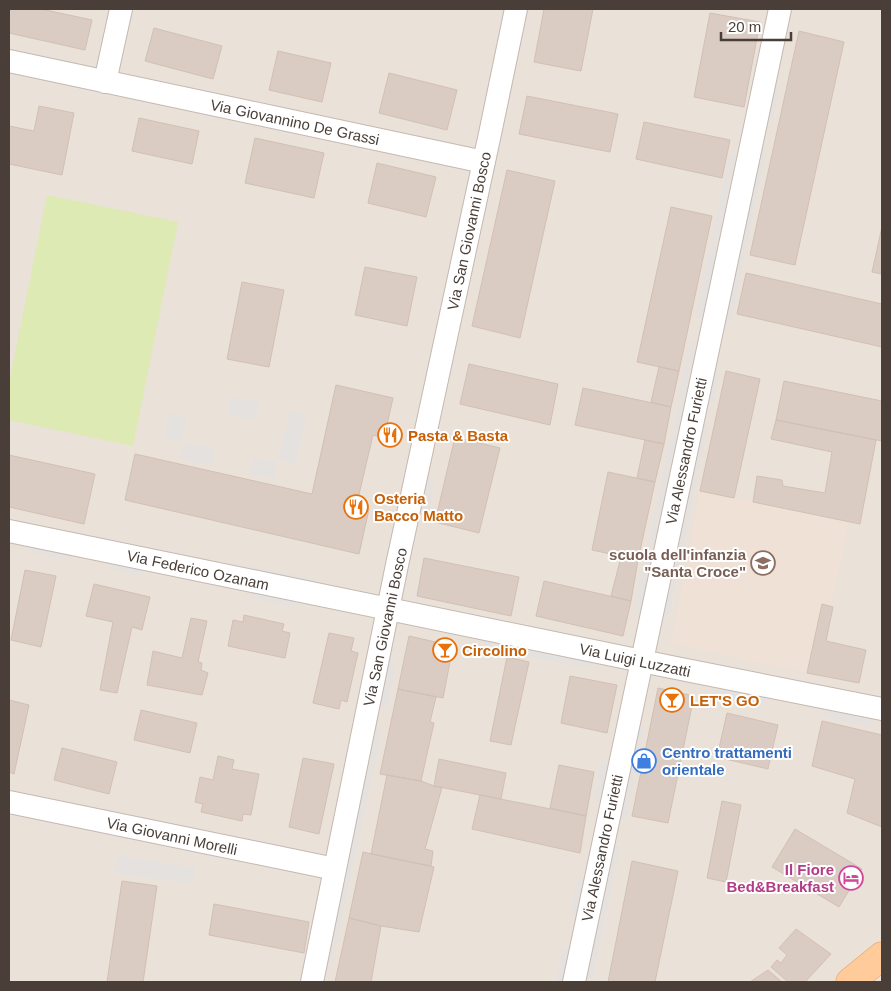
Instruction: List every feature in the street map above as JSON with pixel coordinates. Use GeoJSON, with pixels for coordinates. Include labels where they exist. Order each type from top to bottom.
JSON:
{"type":"FeatureCollection","features":[{"type":"Feature","properties":{"kind":"street"},"geometry":{"type":"LineString","coordinates":[[105,82],[120,9]]}},
{"type":"Feature","properties":{"kind":"street","name":"Via San Giovanni Bosco"},"geometry":{"type":"LineString","coordinates":[[312,982],[388,608],[516,9]]}},
{"type":"Feature","properties":{"kind":"street","name":"Via Alessandro Furietti"},"geometry":{"type":"LineString","coordinates":[[574,982],[780,9]]}},
{"type":"Feature","properties":{"kind":"street","name":"Via Giovannino De Grassi"},"geometry":{"type":"LineString","coordinates":[[9,61],[484,162]]}},
{"type":"Feature","properties":{"kind":"street","name":"Via Federico Ozanam"},"geometry":{"type":"LineString","coordinates":[[9,533],[388,608]]}},
{"type":"Feature","properties":{"kind":"street","name":"Via Luigi Luzzatti"},"geometry":{"type":"LineString","coordinates":[[388,608],[882,709]]}},
{"type":"Feature","properties":{"kind":"street","name":"Via Giovanni Morelli"},"geometry":{"type":"LineString","coordinates":[[9,802],[336,869]]}},
{"type":"Feature","properties":{"kind":"shaded area"},"geometry":{"type":"Polygon","coordinates":[[[9,9],[882,9],[882,982],[9,982],[9,9]]]}},
{"type":"Feature","properties":{"kind":"shaded area"},"geometry":{"type":"Polygon","coordinates":[[[773,85],[779,86],[773,121],[765,120],[773,85]]]}},
{"type":"Feature","properties":{"kind":"shaded area"},"geometry":{"type":"Polygon","coordinates":[[[759,149],[766,152],[731,321],[721,330],[759,149]]]}},
{"type":"Feature","properties":{"kind":"shaded area"},"geometry":{"type":"Polygon","coordinates":[[[730,153],[736,153],[702,319],[695,317],[730,153]]]}},
{"type":"Feature","properties":{"kind":"shaded area"},"geometry":{"type":"Polygon","coordinates":[[[690,342],[696,342],[678,429],[673,427],[690,342]]]}},
{"type":"Feature","properties":{"kind":"shaded area"},"geometry":{"type":"Polygon","coordinates":[[[713,369],[720,372],[714,402],[707,401],[713,369]]]}},
{"type":"Feature","properties":{"kind":"shaded area"},"geometry":{"type":"Polygon","coordinates":[[[231,397],[259,402],[255,420],[227,414],[231,397]]]}},
{"type":"Feature","properties":{"kind":"shaded area"},"geometry":{"type":"Polygon","coordinates":[[[290,410],[307,415],[295,464],[278,460],[290,410]]]}},
{"type":"Feature","properties":{"kind":"shaded area"},"geometry":{"type":"Polygon","coordinates":[[[168,414],[186,417],[181,441],[164,438],[168,414]]]}},
{"type":"Feature","properties":{"kind":"shaded area"},"geometry":{"type":"Polygon","coordinates":[[[702,423],[708,426],[669,615],[660,619],[702,423]]]}},
{"type":"Feature","properties":{"kind":"shaded area"},"geometry":{"type":"Polygon","coordinates":[[[671,434],[677,434],[653,548],[648,545],[671,434]]]}},
{"type":"Feature","properties":{"kind":"shaded area"},"geometry":{"type":"Polygon","coordinates":[[[183,442],[215,449],[212,466],[180,459],[183,442]]]}},
{"type":"Feature","properties":{"kind":"shaded area"},"geometry":{"type":"Polygon","coordinates":[[[253,457],[278,462],[273,479],[250,474],[253,457]]]}},
{"type":"Feature","properties":{"kind":"shaded area"},"geometry":{"type":"Polygon","coordinates":[[[428,479],[432,480],[434,484],[428,516],[420,518],[428,479]]]}},
{"type":"Feature","properties":{"kind":"shaded area","name":"scuola dell'infanzia \"Santa Croce\""},"geometry":{"type":"Polygon","coordinates":[[[700,491],[849,522],[831,607],[822,605],[807,673],[671,644],[700,491]]]}},
{"type":"Feature","properties":{"kind":"shaded area"},"geometry":{"type":"Polygon","coordinates":[[[34,547],[73,554],[71,561],[32,553],[34,547]]]}},
{"type":"Feature","properties":{"kind":"shaded area"},"geometry":{"type":"Polygon","coordinates":[[[646,552],[652,553],[639,615],[634,606],[646,552]]]}},
{"type":"Feature","properties":{"kind":"shaded area"},"geometry":{"type":"Polygon","coordinates":[[[111,562],[144,569],[142,576],[110,569],[111,562]]]}},
{"type":"Feature","properties":{"kind":"shaded area"},"geometry":{"type":"Polygon","coordinates":[[[233,563],[314,579],[317,586],[231,569],[233,563]]]}},
{"type":"Feature","properties":{"kind":"shaded area"},"geometry":{"type":"Polygon","coordinates":[[[251,592],[299,601],[290,607],[251,598],[251,592]]]}},
{"type":"Feature","properties":{"kind":"shaded area"},"geometry":{"type":"Polygon","coordinates":[[[484,639],[595,663],[585,668],[486,647],[483,642],[484,639]]]}},
{"type":"Feature","properties":{"kind":"shaded area"},"geometry":{"type":"Polygon","coordinates":[[[390,659],[396,663],[387,707],[380,706],[390,659]]]}},
{"type":"Feature","properties":{"kind":"shaded area"},"geometry":{"type":"Polygon","coordinates":[[[722,680],[776,691],[761,704],[708,693],[722,680]]]}},
{"type":"Feature","properties":{"kind":"shaded area"},"geometry":{"type":"Polygon","coordinates":[[[826,710],[874,720],[872,727],[824,717],[826,710]]]}},
{"type":"Feature","properties":{"kind":"shaded area"},"geometry":{"type":"Polygon","coordinates":[[[639,724],[644,730],[626,819],[619,819],[639,724]]]}},
{"type":"Feature","properties":{"kind":"shaded area"},"geometry":{"type":"Polygon","coordinates":[[[376,729],[382,731],[332,964],[326,962],[376,729]]]}},
{"type":"Feature","properties":{"kind":"shaded area"},"geometry":{"type":"Polygon","coordinates":[[[601,762],[608,763],[601,802],[594,800],[601,762]]]}},
{"type":"Feature","properties":{"kind":"shaded area"},"geometry":{"type":"Polygon","coordinates":[[[614,845],[620,847],[592,982],[585,982],[614,845]]]}},
{"type":"Feature","properties":{"kind":"shaded area"},"geometry":{"type":"Polygon","coordinates":[[[117,856],[196,868],[193,884],[114,873],[117,856]]]}},
{"type":"Feature","properties":{"kind":"shaded area"},"geometry":{"type":"Polygon","coordinates":[[[577,880],[584,881],[576,916],[570,913],[577,880]]]}},
{"type":"Feature","properties":{"kind":"shaded area"},"geometry":{"type":"Polygon","coordinates":[[[563,947],[570,948],[562,982],[555,982],[563,947]]]}},
{"type":"Feature","properties":{"kind":"green space"},"geometry":{"type":"Polygon","coordinates":[[[47,195],[178,222],[133,446],[9,420],[9,383],[47,195]]]}},
{"type":"Feature","properties":{"kind":"building"},"geometry":{"type":"Polygon","coordinates":[[[9,9],[41,9],[92,20],[85,50],[9,33],[9,9]]]}},
{"type":"Feature","properties":{"kind":"building"},"geometry":{"type":"Polygon","coordinates":[[[544,9],[593,9],[581,71],[534,62],[544,9]]]}},
{"type":"Feature","properties":{"kind":"building"},"geometry":{"type":"Polygon","coordinates":[[[710,13],[760,22],[744,107],[694,97],[710,13]]]}},
{"type":"Feature","properties":{"kind":"building"},"geometry":{"type":"Polygon","coordinates":[[[154,28],[222,46],[213,79],[145,61],[154,28]]]}},
{"type":"Feature","properties":{"kind":"building"},"geometry":{"type":"Polygon","coordinates":[[[799,31],[844,42],[795,265],[750,255],[799,31]]]}},
{"type":"Feature","properties":{"kind":"building"},"geometry":{"type":"Polygon","coordinates":[[[278,51],[331,63],[322,102],[269,90],[278,51]]]}},
{"type":"Feature","properties":{"kind":"building"},"geometry":{"type":"Polygon","coordinates":[[[389,73],[457,90],[447,130],[379,113],[389,73]]]}},
{"type":"Feature","properties":{"kind":"building"},"geometry":{"type":"Polygon","coordinates":[[[527,96],[618,114],[610,152],[519,134],[527,96]]]}},
{"type":"Feature","properties":{"kind":"building"},"geometry":{"type":"Polygon","coordinates":[[[39,106],[74,113],[62,175],[9,164],[9,126],[34,131],[39,106]]]}},
{"type":"Feature","properties":{"kind":"building"},"geometry":{"type":"Polygon","coordinates":[[[139,118],[199,131],[192,164],[132,151],[139,118]]]}},
{"type":"Feature","properties":{"kind":"building"},"geometry":{"type":"Polygon","coordinates":[[[644,122],[730,140],[722,178],[636,159],[644,122]]]}},
{"type":"Feature","properties":{"kind":"building"},"geometry":{"type":"Polygon","coordinates":[[[255,138],[324,153],[314,198],[245,183],[255,138]]]}},
{"type":"Feature","properties":{"kind":"building"},"geometry":{"type":"Polygon","coordinates":[[[377,163],[436,177],[426,217],[368,203],[377,163]]]}},
{"type":"Feature","properties":{"kind":"building"},"geometry":{"type":"Polygon","coordinates":[[[507,170],[555,181],[520,338],[472,326],[507,170]]]}},
{"type":"Feature","properties":{"kind":"building"},"geometry":{"type":"Polygon","coordinates":[[[671,207],[712,216],[679,371],[637,362],[671,207]]]}},
{"type":"Feature","properties":{"kind":"building"},"geometry":{"type":"Polygon","coordinates":[[[882,227],[882,274],[872,272],[882,227]]]}},
{"type":"Feature","properties":{"kind":"building"},"geometry":{"type":"Polygon","coordinates":[[[365,267],[417,277],[407,326],[355,315],[365,267]]]}},
{"type":"Feature","properties":{"kind":"building"},"geometry":{"type":"Polygon","coordinates":[[[746,273],[882,304],[882,347],[737,314],[746,273]]]}},
{"type":"Feature","properties":{"kind":"building"},"geometry":{"type":"Polygon","coordinates":[[[242,282],[284,290],[269,367],[227,359],[242,282]]]}},
{"type":"Feature","properties":{"kind":"building"},"geometry":{"type":"Polygon","coordinates":[[[469,364],[558,384],[550,425],[460,404],[469,364]]]}},
{"type":"Feature","properties":{"kind":"building"},"geometry":{"type":"Polygon","coordinates":[[[659,367],[679,371],[671,407],[651,402],[659,367]]]}},
{"type":"Feature","properties":{"kind":"building"},"geometry":{"type":"Polygon","coordinates":[[[726,371],[760,379],[734,498],[700,491],[726,371]]]}},
{"type":"Feature","properties":{"kind":"building"},"geometry":{"type":"Polygon","coordinates":[[[784,381],[882,401],[882,441],[776,420],[784,381]]]}},
{"type":"Feature","properties":{"kind":"building"},"geometry":{"type":"Polygon","coordinates":[[[336,385],[393,398],[384,438],[373,435],[356,507],[369,509],[359,554],[125,500],[135,454],[312,494],[336,385]]]}},
{"type":"Feature","properties":{"kind":"building"},"geometry":{"type":"Polygon","coordinates":[[[583,388],[671,407],[664,444],[575,425],[583,388]]]}},
{"type":"Feature","properties":{"kind":"building"},"geometry":{"type":"Polygon","coordinates":[[[776,420],[876,440],[860,524],[753,502],[757,476],[782,480],[783,486],[825,493],[832,452],[771,439],[776,420]]]}},
{"type":"Feature","properties":{"kind":"building"},"geometry":{"type":"Polygon","coordinates":[[[455,437],[500,448],[479,533],[435,522],[455,437]]]}},
{"type":"Feature","properties":{"kind":"building"},"geometry":{"type":"Polygon","coordinates":[[[645,440],[664,444],[655,482],[637,478],[645,440]]]}},
{"type":"Feature","properties":{"kind":"building"},"geometry":{"type":"Polygon","coordinates":[[[9,455],[95,474],[84,524],[9,507],[9,455]]]}},
{"type":"Feature","properties":{"kind":"building"},"geometry":{"type":"Polygon","coordinates":[[[608,472],[655,482],[638,560],[592,550],[608,472]]]}},
{"type":"Feature","properties":{"kind":"building"},"geometry":{"type":"Polygon","coordinates":[[[621,557],[638,560],[631,601],[611,596],[621,557]]]}},
{"type":"Feature","properties":{"kind":"building"},"geometry":{"type":"Polygon","coordinates":[[[424,558],[519,577],[511,616],[417,596],[424,558]]]}},
{"type":"Feature","properties":{"kind":"building"},"geometry":{"type":"Polygon","coordinates":[[[25,570],[56,576],[41,647],[11,640],[25,570]]]}},
{"type":"Feature","properties":{"kind":"building"},"geometry":{"type":"Polygon","coordinates":[[[544,581],[631,601],[623,636],[536,616],[544,581]]]}},
{"type":"Feature","properties":{"kind":"building"},"geometry":{"type":"Polygon","coordinates":[[[94,584],[150,597],[142,630],[132,627],[117,693],[100,690],[113,622],[86,616],[94,584]]]}},
{"type":"Feature","properties":{"kind":"building"},"geometry":{"type":"Polygon","coordinates":[[[822,604],[833,607],[826,641],[866,650],[859,683],[807,673],[822,604]]]}},
{"type":"Feature","properties":{"kind":"building"},"geometry":{"type":"Polygon","coordinates":[[[244,615],[284,624],[282,631],[290,633],[285,658],[228,646],[233,620],[243,622],[244,615]]]}},
{"type":"Feature","properties":{"kind":"building"},"geometry":{"type":"Polygon","coordinates":[[[191,618],[207,621],[198,662],[202,663],[201,670],[208,673],[202,695],[147,685],[153,651],[182,658],[191,618]]]}},
{"type":"Feature","properties":{"kind":"building"},"geometry":{"type":"Polygon","coordinates":[[[329,633],[354,638],[351,651],[358,653],[347,702],[341,700],[339,709],[313,703],[329,633]]]}},
{"type":"Feature","properties":{"kind":"building"},"geometry":{"type":"Polygon","coordinates":[[[409,636],[453,646],[443,698],[398,689],[409,636]]]}},
{"type":"Feature","properties":{"kind":"building"},"geometry":{"type":"Polygon","coordinates":[[[507,657],[529,662],[511,745],[490,741],[507,657]]]}},
{"type":"Feature","properties":{"kind":"building"},"geometry":{"type":"Polygon","coordinates":[[[570,676],[617,685],[607,733],[561,723],[570,676]]]}},
{"type":"Feature","properties":{"kind":"building"},"geometry":{"type":"Polygon","coordinates":[[[658,688],[694,696],[668,823],[632,816],[658,688]]]}},
{"type":"Feature","properties":{"kind":"building"},"geometry":{"type":"Polygon","coordinates":[[[398,689],[436,697],[430,722],[434,723],[421,781],[380,774],[398,689]]]}},
{"type":"Feature","properties":{"kind":"building"},"geometry":{"type":"Polygon","coordinates":[[[9,700],[29,705],[14,774],[9,772],[9,700]]]}},
{"type":"Feature","properties":{"kind":"building"},"geometry":{"type":"Polygon","coordinates":[[[141,710],[197,723],[190,753],[134,740],[141,710]]]}},
{"type":"Feature","properties":{"kind":"building"},"geometry":{"type":"Polygon","coordinates":[[[727,713],[778,725],[768,769],[717,757],[727,713]]]}},
{"type":"Feature","properties":{"kind":"building"},"geometry":{"type":"Polygon","coordinates":[[[822,721],[882,735],[882,827],[847,813],[855,779],[812,766],[822,721]]]}},
{"type":"Feature","properties":{"kind":"building"},"geometry":{"type":"Polygon","coordinates":[[[62,748],[117,762],[109,794],[54,780],[62,748]]]}},
{"type":"Feature","properties":{"kind":"building"},"geometry":{"type":"Polygon","coordinates":[[[218,756],[234,760],[232,769],[259,774],[251,815],[243,814],[242,821],[201,812],[203,804],[195,802],[200,777],[213,780],[218,756]]]}},
{"type":"Feature","properties":{"kind":"building"},"geometry":{"type":"Polygon","coordinates":[[[303,758],[334,764],[319,834],[289,827],[303,758]]]}},
{"type":"Feature","properties":{"kind":"building"},"geometry":{"type":"Polygon","coordinates":[[[439,759],[506,773],[501,799],[434,786],[439,759]]]}},
{"type":"Feature","properties":{"kind":"building"},"geometry":{"type":"Polygon","coordinates":[[[559,765],[594,772],[586,816],[550,808],[559,765]]]}},
{"type":"Feature","properties":{"kind":"building"},"geometry":{"type":"Polygon","coordinates":[[[387,775],[442,787],[425,849],[433,851],[431,866],[371,854],[387,775]]]}},
{"type":"Feature","properties":{"kind":"building"},"geometry":{"type":"Polygon","coordinates":[[[480,795],[586,816],[580,853],[472,829],[480,795]]]}},
{"type":"Feature","properties":{"kind":"building"},"geometry":{"type":"Polygon","coordinates":[[[722,801],[741,805],[726,882],[707,878],[722,801]]]}},
{"type":"Feature","properties":{"kind":"building"},"geometry":{"type":"Polygon","coordinates":[[[795,829],[862,869],[839,907],[772,867],[795,829]]]}},
{"type":"Feature","properties":{"kind":"building"},"geometry":{"type":"Polygon","coordinates":[[[363,852],[434,867],[419,932],[381,926],[349,918],[363,852]]]}},
{"type":"Feature","properties":{"kind":"building"},"geometry":{"type":"Polygon","coordinates":[[[632,861],[678,871],[655,982],[608,982],[632,861]]]}},
{"type":"Feature","properties":{"kind":"building"},"geometry":{"type":"Polygon","coordinates":[[[122,881],[157,886],[143,982],[107,982],[122,881]]]}},
{"type":"Feature","properties":{"kind":"building"},"geometry":{"type":"Polygon","coordinates":[[[214,904],[309,922],[304,953],[209,935],[214,904]]]}},
{"type":"Feature","properties":{"kind":"building"},"geometry":{"type":"Polygon","coordinates":[[[349,918],[381,926],[371,982],[335,982],[349,918]]]}},
{"type":"Feature","properties":{"kind":"building"},"geometry":{"type":"Polygon","coordinates":[[[796,929],[831,954],[805,982],[788,982],[771,967],[777,960],[781,963],[787,955],[779,948],[796,929]]]}},
{"type":"Feature","properties":{"kind":"building"},"geometry":{"type":"Polygon","coordinates":[[[768,970],[782,982],[750,982],[768,970]]]}},
{"type":"Feature","properties":{"kind":"place","name":"Pasta & Basta"},"geometry":{"type":"Point","coordinates":[390,435]}},
{"type":"Feature","properties":{"kind":"place","name":"Osteria Bacco Matto"},"geometry":{"type":"Point","coordinates":[356,507]}},
{"type":"Feature","properties":{"kind":"place","name":"scuola dell'infanzia \"Santa Croce\""},"geometry":{"type":"Point","coordinates":[763,563]}},
{"type":"Feature","properties":{"kind":"place","name":"Circolino"},"geometry":{"type":"Point","coordinates":[445,650]}},
{"type":"Feature","properties":{"kind":"place","name":"LET'S GO"},"geometry":{"type":"Point","coordinates":[672,700]}},
{"type":"Feature","properties":{"kind":"place","name":"Centro trattamenti orientale"},"geometry":{"type":"Point","coordinates":[644,761]}},
{"type":"Feature","properties":{"kind":"place","name":"Il Fiore Bed&Breakfast"},"geometry":{"type":"Point","coordinates":[851,878]}}]}
